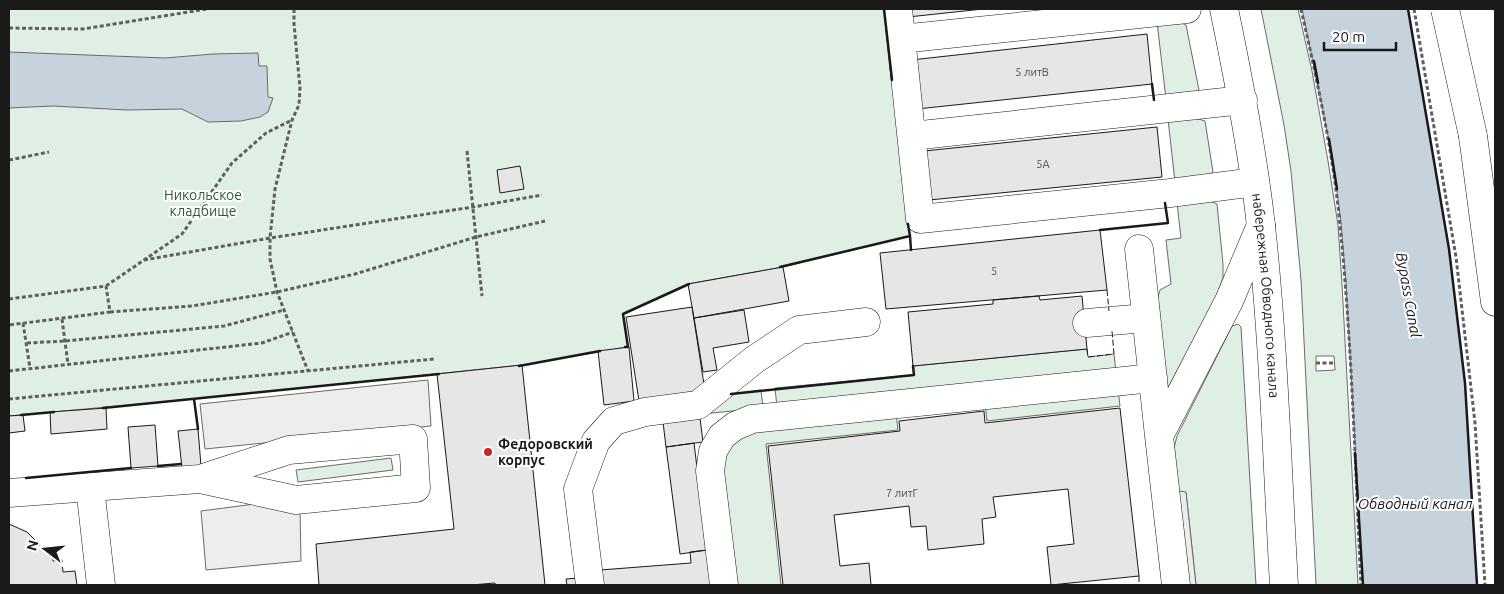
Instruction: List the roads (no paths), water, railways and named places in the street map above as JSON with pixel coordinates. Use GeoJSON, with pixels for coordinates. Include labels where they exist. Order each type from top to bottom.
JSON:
{"type":"FeatureCollection","features":[{"type":"Feature","properties":{"kind":"main road"},"geometry":{"type":"LineString","coordinates":[[898,9],[920,219],[1164,194],[1255,182]]}},
{"type":"Feature","properties":{"kind":"main road"},"geometry":{"type":"LineString","coordinates":[[901,39],[1187,9]]}},
{"type":"Feature","properties":{"kind":"main road","name":"набережная Обводного канала"},"geometry":{"type":"LineString","coordinates":[[1224,9],[1243,100],[1261,225],[1270,320],[1284,585]]}},
{"type":"Feature","properties":{"kind":"main road"},"geometry":{"type":"LineString","coordinates":[[1445,9],[1473,136],[1495,302]]}},
{"type":"Feature","properties":{"kind":"main road"},"geometry":{"type":"LineString","coordinates":[[912,136],[1243,100]]}},
{"type":"Feature","properties":{"kind":"main road"},"geometry":{"type":"LineString","coordinates":[[1159,436],[1229,300],[1261,225]]}},
{"type":"Feature","properties":{"kind":"main road"},"geometry":{"type":"LineString","coordinates":[[1138,249],[1176,585]]}},
{"type":"Feature","properties":{"kind":"main road"},"geometry":{"type":"LineString","coordinates":[[1087,324],[1146,318]]}},
{"type":"Feature","properties":{"kind":"main road"},"geometry":{"type":"LineString","coordinates":[[590,585],[578,489],[596,441],[614,420],[645,412],[698,405],[754,360],[799,330],[866,322]]}},
{"type":"Feature","properties":{"kind":"main road"},"geometry":{"type":"LineString","coordinates":[[724,585],[710,471],[713,451],[722,436],[736,426],[752,419],[1153,378]]}},
{"type":"Feature","properties":{"kind":"main road"},"geometry":{"type":"LineString","coordinates":[[9,493],[200,479],[289,450],[413,439],[416,488],[296,500],[200,479]]}},
{"type":"Feature","properties":{"kind":"main road"},"geometry":{"type":"LineString","coordinates":[[90,487],[101,585]]}},
{"type":"Feature","properties":{"kind":"water","name":"Обводный канал"},"geometry":{"type":"Polygon","coordinates":[[[1302,9],[1408,9],[1449,249],[1465,383],[1477,585],[1363,585],[1341,223],[1333,160],[1302,9]]]}},
{"type":"Feature","properties":{"kind":"water"},"geometry":{"type":"Polygon","coordinates":[[[9,52],[165,58],[258,53],[259,66],[267,66],[268,97],[273,98],[268,112],[260,117],[241,121],[208,122],[182,109],[127,110],[53,106],[9,108],[9,52]]]}},
{"type":"Feature","properties":{"kind":"place","name":"Федоровский корпус"},"geometry":{"type":"Point","coordinates":[488,452]}},
{"type":"Feature","properties":{"kind":"park label","name":"Никольское кладбище"},"geometry":{"type":"Point","coordinates":[203,204]}},
{"type":"Feature","properties":{"kind":"water label","name":"Bypass Canal"},"geometry":{"type":"Point","coordinates":[1409,295]}}]}
